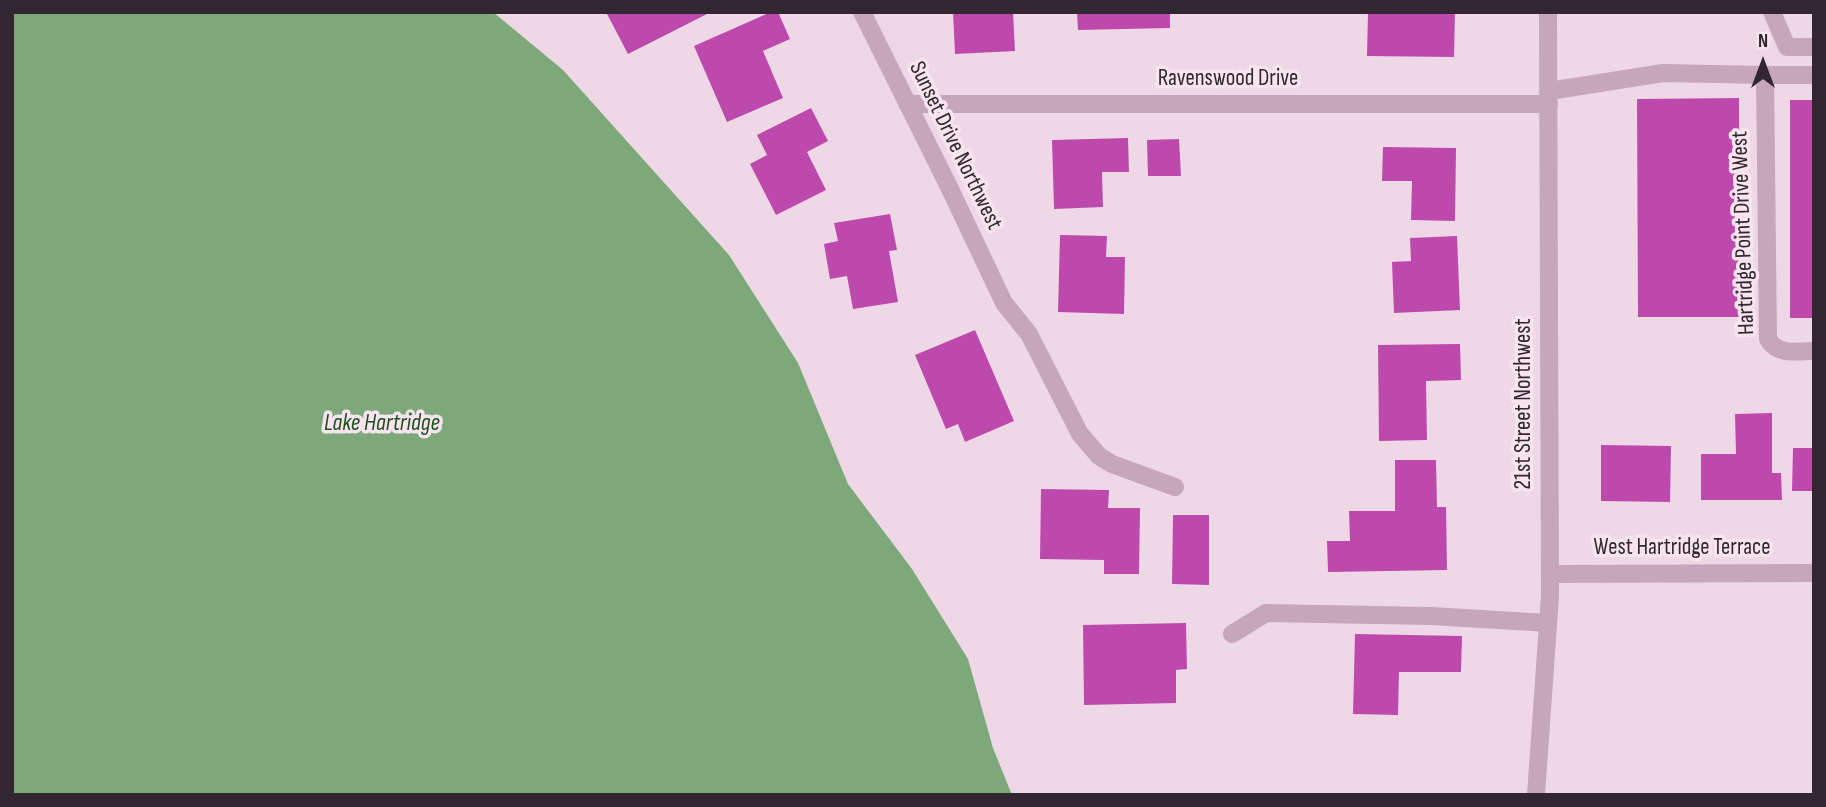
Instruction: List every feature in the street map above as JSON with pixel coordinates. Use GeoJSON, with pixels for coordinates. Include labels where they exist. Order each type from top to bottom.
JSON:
{"type":"FeatureCollection","features":[{"type":"Feature","properties":{"kind":"street","name":"Sunset Drive Northwest"},"geometry":{"type":"LineString","coordinates":[[862,12],[1003,303],[1029,334],[1080,434],[1099,456],[1112,464],[1175,487]]}},
{"type":"Feature","properties":{"kind":"street","name":"21st Street Northwest"},"geometry":{"type":"LineString","coordinates":[[1536,795],[1550,574],[1548,12]]}},
{"type":"Feature","properties":{"kind":"street"},"geometry":{"type":"LineString","coordinates":[[1772,12],[1787,47],[1814,47]]}},
{"type":"Feature","properties":{"kind":"street"},"geometry":{"type":"LineString","coordinates":[[1549,97],[1663,73],[1814,75]]}},
{"type":"Feature","properties":{"kind":"street","name":"Hartridge Point Drive West"},"geometry":{"type":"LineString","coordinates":[[1765,75],[1768,339],[1772,346],[1783,351],[1814,351]]}},
{"type":"Feature","properties":{"kind":"street","name":"Ravenswood Drive"},"geometry":{"type":"LineString","coordinates":[[907,104],[1549,97]]}},
{"type":"Feature","properties":{"kind":"street","name":"West Hartridge Terrace"},"geometry":{"type":"LineString","coordinates":[[1550,574],[1814,573]]}},
{"type":"Feature","properties":{"kind":"street"},"geometry":{"type":"LineString","coordinates":[[1232,634],[1266,614],[1431,616],[1548,623]]}},
{"type":"Feature","properties":{"kind":"water","name":"Lake Hartridge"},"geometry":{"type":"Polygon","coordinates":[[[12,12],[493,12],[563,70],[729,255],[798,363],[848,484],[912,569],[968,659],[993,748],[1012,795],[12,795],[12,12]]]}},
{"type":"Feature","properties":{"kind":"building"},"geometry":{"type":"Polygon","coordinates":[[[606,12],[711,12],[628,54],[606,12]]]}},
{"type":"Feature","properties":{"kind":"building"},"geometry":{"type":"Polygon","coordinates":[[[771,12],[778,12],[790,39],[763,51],[783,98],[727,122],[694,46],[771,12]]]}},
{"type":"Feature","properties":{"kind":"building"},"geometry":{"type":"Polygon","coordinates":[[[953,12],[1013,12],[1015,51],[955,54],[953,12]]]}},
{"type":"Feature","properties":{"kind":"building"},"geometry":{"type":"Polygon","coordinates":[[[1077,12],[1170,12],[1170,28],[1078,30],[1077,12]]]}},
{"type":"Feature","properties":{"kind":"building"},"geometry":{"type":"Polygon","coordinates":[[[1368,12],[1455,12],[1454,57],[1367,56],[1368,12]]]}},
{"type":"Feature","properties":{"kind":"building"},"geometry":{"type":"Polygon","coordinates":[[[1739,98],[1740,317],[1638,317],[1637,99],[1739,98]]]}},
{"type":"Feature","properties":{"kind":"building"},"geometry":{"type":"Polygon","coordinates":[[[1790,100],[1814,100],[1814,318],[1790,318],[1790,100]]]}},
{"type":"Feature","properties":{"kind":"building"},"geometry":{"type":"Polygon","coordinates":[[[811,108],[828,141],[807,152],[826,190],[776,215],[750,164],[767,155],[757,135],[811,108]]]}},
{"type":"Feature","properties":{"kind":"building"},"geometry":{"type":"Polygon","coordinates":[[[1128,138],[1129,172],[1102,172],[1103,207],[1054,209],[1052,140],[1128,138]]]}},
{"type":"Feature","properties":{"kind":"building"},"geometry":{"type":"Polygon","coordinates":[[[1179,139],[1181,176],[1148,176],[1147,140],[1179,139]]]}},
{"type":"Feature","properties":{"kind":"building"},"geometry":{"type":"Polygon","coordinates":[[[1383,147],[1456,148],[1455,221],[1411,220],[1412,181],[1382,181],[1383,147]]]}},
{"type":"Feature","properties":{"kind":"building"},"geometry":{"type":"Polygon","coordinates":[[[890,214],[897,250],[889,251],[898,302],[853,309],[847,276],[830,279],[824,244],[838,241],[834,223],[890,214]]]}},
{"type":"Feature","properties":{"kind":"building"},"geometry":{"type":"Polygon","coordinates":[[[1060,235],[1107,236],[1106,257],[1125,257],[1124,314],[1058,312],[1060,235]]]}},
{"type":"Feature","properties":{"kind":"building"},"geometry":{"type":"Polygon","coordinates":[[[1457,236],[1460,310],[1394,313],[1392,262],[1411,261],[1410,238],[1457,236]]]}},
{"type":"Feature","properties":{"kind":"building"},"geometry":{"type":"Polygon","coordinates":[[[975,330],[1014,421],[965,442],[958,424],[946,429],[915,355],[975,330]]]}},
{"type":"Feature","properties":{"kind":"building"},"geometry":{"type":"Polygon","coordinates":[[[1460,344],[1461,380],[1426,381],[1427,440],[1379,441],[1378,345],[1460,344]]]}},
{"type":"Feature","properties":{"kind":"building"},"geometry":{"type":"Polygon","coordinates":[[[1772,413],[1772,473],[1781,473],[1782,500],[1701,500],[1701,454],[1736,454],[1735,414],[1772,413]]]}},
{"type":"Feature","properties":{"kind":"building"},"geometry":{"type":"Polygon","coordinates":[[[1601,445],[1671,446],[1670,502],[1601,501],[1601,445]]]}},
{"type":"Feature","properties":{"kind":"building"},"geometry":{"type":"Polygon","coordinates":[[[1793,448],[1814,448],[1814,491],[1792,491],[1793,448]]]}},
{"type":"Feature","properties":{"kind":"building"},"geometry":{"type":"Polygon","coordinates":[[[1395,460],[1436,460],[1437,507],[1446,507],[1447,570],[1328,572],[1327,541],[1350,541],[1349,511],[1395,511],[1395,460]]]}},
{"type":"Feature","properties":{"kind":"building"},"geometry":{"type":"Polygon","coordinates":[[[1041,489],[1109,490],[1108,508],[1140,508],[1139,574],[1104,574],[1104,560],[1040,559],[1041,489]]]}},
{"type":"Feature","properties":{"kind":"building"},"geometry":{"type":"Polygon","coordinates":[[[1173,515],[1209,515],[1209,585],[1172,584],[1173,515]]]}},
{"type":"Feature","properties":{"kind":"building"},"geometry":{"type":"Polygon","coordinates":[[[1186,623],[1187,669],[1176,670],[1176,703],[1084,705],[1083,625],[1186,623]]]}},
{"type":"Feature","properties":{"kind":"building"},"geometry":{"type":"Polygon","coordinates":[[[1355,634],[1462,636],[1461,672],[1399,672],[1398,715],[1353,714],[1355,634]]]}}]}
